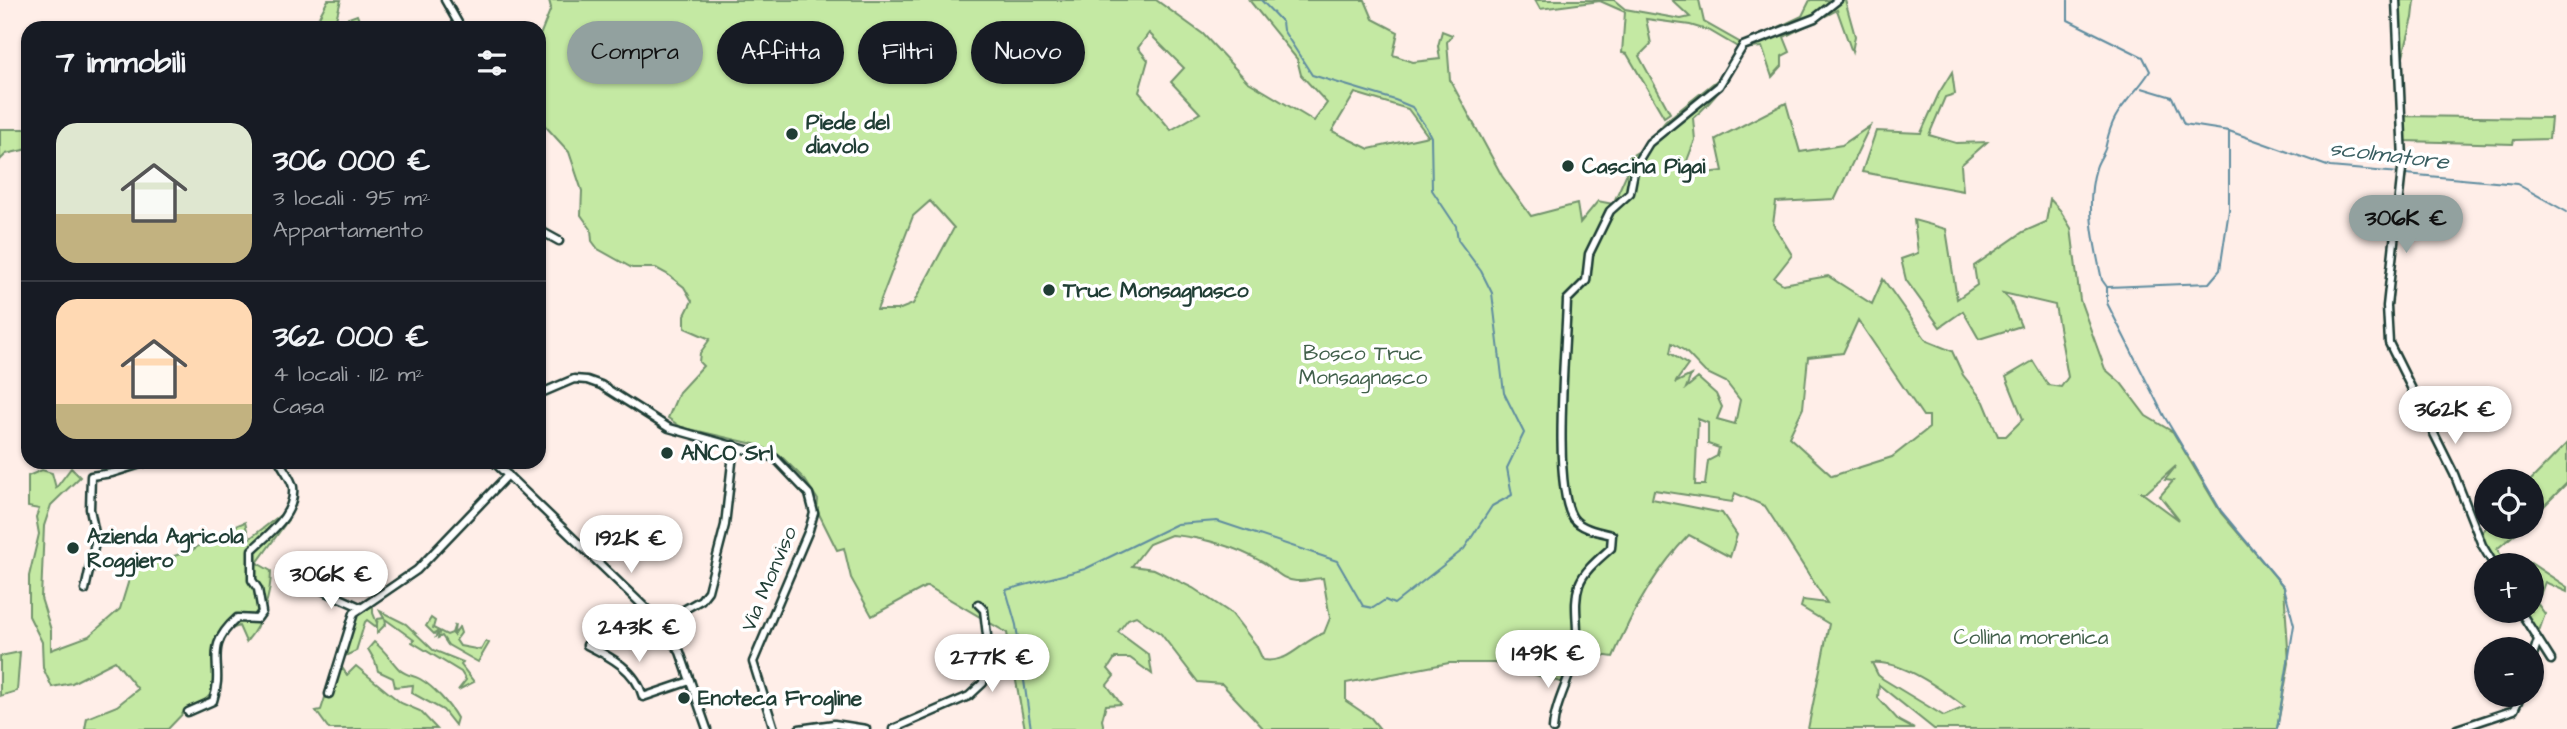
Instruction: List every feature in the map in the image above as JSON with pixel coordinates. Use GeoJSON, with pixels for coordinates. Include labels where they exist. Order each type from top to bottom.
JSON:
{"type":"FeatureCollection","features":[{"type":"Feature","properties":{"kind":"street"},"geometry":{"type":"LineString","coordinates":[[445,0],[457,21]]}},
{"type":"Feature","properties":{"kind":"street"},"geometry":{"type":"LineString","coordinates":[[1553,729],[1577,649],[1576,599],[1580,583],[1593,564],[1611,548],[1612,535],[1589,529],[1574,519],[1565,498],[1562,481],[1567,300],[1586,281],[1589,254],[1610,211],[1630,192],[1635,166],[1648,143],[1719,86],[1743,46],[1815,18],[1838,0]]}},
{"type":"Feature","properties":{"kind":"street"},"geometry":{"type":"LineString","coordinates":[[2396,0],[2402,173],[2389,278],[2389,343],[2454,474],[2487,553]]}},
{"type":"Feature","properties":{"kind":"street"},"geometry":{"type":"LineString","coordinates":[[546,234],[559,241]]}},
{"type":"Feature","properties":{"kind":"street","name":"Via Monviso"},"geometry":{"type":"LineString","coordinates":[[546,391],[574,379],[601,385],[668,428],[775,458],[808,495],[814,513],[809,530],[753,662],[774,729]]}},
{"type":"Feature","properties":{"kind":"street"},"geometry":{"type":"LineString","coordinates":[[661,623],[701,600],[708,591],[725,525],[734,445]]}},
{"type":"Feature","properties":{"kind":"street"},"geometry":{"type":"LineString","coordinates":[[85,590],[96,538],[90,509],[91,476],[125,469]]}},
{"type":"Feature","properties":{"kind":"street"},"geometry":{"type":"LineString","coordinates":[[188,712],[213,701],[218,685],[215,647],[225,629],[237,618],[257,619],[262,612],[258,589],[252,580],[252,550],[277,528],[292,496],[292,483],[284,469]]}},
{"type":"Feature","properties":{"kind":"street"},"geometry":{"type":"LineString","coordinates":[[502,469],[661,623],[680,652],[707,729]]}},
{"type":"Feature","properties":{"kind":"street"},"geometry":{"type":"LineString","coordinates":[[329,694],[354,613],[417,570],[508,475]]}},
{"type":"Feature","properties":{"kind":"street"},"geometry":{"type":"LineString","coordinates":[[315,587],[360,607]]}},
{"type":"Feature","properties":{"kind":"street"},"geometry":{"type":"LineString","coordinates":[[893,729],[969,696],[983,683],[988,644],[985,610],[978,604]]}},
{"type":"Feature","properties":{"kind":"street"},"geometry":{"type":"LineString","coordinates":[[587,645],[606,654],[637,680],[643,697],[690,681]]}},
{"type":"Feature","properties":{"kind":"street"},"geometry":{"type":"LineString","coordinates":[[2544,649],[2551,660]]}},
{"type":"Feature","properties":{"kind":"street"},"geometry":{"type":"LineString","coordinates":[[2457,729],[2514,710],[2515,707]]}},
{"type":"Feature","properties":{"kind":"street"},"geometry":{"type":"LineString","coordinates":[[799,729],[834,724],[866,729]]}},
{"type":"Feature","properties":{"kind":"green space"},"geometry":{"type":"Polygon","coordinates":[[[328,0],[341,0],[336,21],[317,21],[328,0]]]}},
{"type":"Feature","properties":{"kind":"green space","name":"Bosco Truc Monsagnasco"},"geometry":{"type":"Polygon","coordinates":[[[549,0],[1156,0],[1203,34],[1247,81],[1314,121],[1327,103],[1301,75],[1297,59],[1249,0],[1365,0],[1373,19],[1398,32],[1393,55],[1413,62],[1440,59],[1438,46],[1442,31],[1452,35],[1447,42],[1450,80],[1502,176],[1531,216],[1577,204],[1580,223],[1598,201],[1613,204],[1626,175],[1627,158],[1640,151],[1666,121],[1721,77],[1735,51],[1741,53],[1721,88],[1693,118],[1695,140],[1681,176],[1723,171],[1716,139],[1786,103],[1800,152],[1842,145],[1870,126],[1835,199],[1776,202],[1773,224],[1792,255],[1774,278],[1783,284],[1828,276],[1872,304],[1883,279],[1927,341],[1952,351],[1963,375],[1984,402],[1998,436],[2006,436],[2023,419],[2006,377],[2033,361],[2048,385],[2061,387],[2068,377],[2055,305],[2003,293],[2010,300],[2021,326],[1979,339],[1963,311],[1940,327],[1906,280],[1901,259],[1918,253],[1914,220],[1946,229],[1957,299],[1977,285],[1974,266],[2023,232],[2046,222],[2050,199],[2060,210],[2071,228],[2080,300],[2105,369],[2121,383],[2146,416],[2173,432],[2221,513],[2284,587],[2289,663],[2277,729],[1934,729],[1879,685],[1878,698],[1899,721],[1914,729],[1808,729],[1829,624],[1801,607],[1803,600],[1827,603],[1765,506],[1735,493],[1732,502],[1654,490],[1652,499],[1722,513],[1737,535],[1730,557],[1689,535],[1645,593],[1613,657],[1579,652],[1567,684],[1494,663],[1449,663],[1346,683],[1346,701],[1371,718],[1380,729],[1264,729],[1222,684],[1198,682],[1161,634],[1136,616],[1128,619],[1118,632],[1149,655],[1152,674],[1130,658],[1115,658],[1108,669],[1114,676],[1107,685],[1121,704],[1106,705],[1102,720],[1104,729],[1025,729],[1007,633],[927,586],[872,616],[851,578],[844,548],[837,550],[817,510],[818,500],[805,480],[782,457],[758,445],[681,427],[668,418],[679,392],[703,366],[699,362],[700,353],[710,339],[685,328],[685,315],[692,301],[684,287],[656,268],[632,268],[598,249],[592,241],[591,229],[581,215],[582,191],[569,152],[546,127],[546,21],[551,8],[549,0]],[[1149,33],[1138,48],[1148,60],[1139,92],[1171,130],[1200,113],[1171,82],[1184,68],[1149,33]],[[1355,93],[1332,131],[1369,149],[1428,136],[1408,109],[1355,93]],[[930,201],[913,216],[877,310],[898,310],[913,304],[954,228],[930,201]],[[1858,320],[1843,353],[1808,357],[1803,408],[1789,437],[1832,476],[1892,457],[1929,428],[1929,416],[1923,416],[1858,320]],[[1672,343],[1670,353],[1688,365],[1675,383],[1691,375],[1686,388],[1698,378],[1716,394],[1722,407],[1717,419],[1735,424],[1740,400],[1726,382],[1705,372],[1685,351],[1672,343]],[[1698,419],[1695,485],[1705,485],[1708,461],[1717,456],[1719,448],[1708,444],[1708,423],[1698,419]],[[2176,466],[2147,492],[2141,492],[2179,520],[2160,496],[2173,481],[2165,480],[2176,466]],[[1171,535],[1149,544],[1132,566],[1154,569],[1193,588],[1232,614],[1256,645],[1263,660],[1281,659],[1324,633],[1330,618],[1323,578],[1291,580],[1254,557],[1195,538],[1171,535]],[[1872,663],[1878,675],[1944,716],[1965,707],[1933,684],[1896,666],[1872,663]]]}},
{"type":"Feature","properties":{"kind":"green space"},"geometry":{"type":"Polygon","coordinates":[[[1535,0],[1614,0],[1625,9],[1681,19],[1690,17],[1672,0],[1699,0],[1704,22],[1743,44],[1802,16],[1810,0],[1845,0],[1855,36],[1852,52],[1837,10],[1784,37],[1790,52],[1782,56],[1782,66],[1772,77],[1762,47],[1741,49],[1710,31],[1690,25],[1646,19],[1651,44],[1639,56],[1670,113],[1664,117],[1627,54],[1622,53],[1625,12],[1600,1],[1540,9],[1535,0]]]}},
{"type":"Feature","properties":{"kind":"green space"},"geometry":{"type":"Polygon","coordinates":[[[2398,0],[2415,0],[2400,67],[2398,0]]]}},
{"type":"Feature","properties":{"kind":"green space"},"geometry":{"type":"Polygon","coordinates":[[[357,15],[359,21],[340,21],[357,15]]]}},
{"type":"Feature","properties":{"kind":"green space"},"geometry":{"type":"Polygon","coordinates":[[[1952,72],[1955,94],[1945,97],[1929,135],[1956,143],[1987,142],[1961,165],[1963,191],[1862,172],[1876,131],[1921,133],[1952,72]]]}},
{"type":"Feature","properties":{"kind":"green space"},"geometry":{"type":"Polygon","coordinates":[[[2403,116],[2551,118],[2549,139],[2514,140],[2513,144],[2405,141],[2403,116]]]}},
{"type":"Feature","properties":{"kind":"green space"},"geometry":{"type":"Polygon","coordinates":[[[0,129],[21,129],[21,151],[6,154],[0,160],[0,129]]]}},
{"type":"Feature","properties":{"kind":"green space"},"geometry":{"type":"Polygon","coordinates":[[[2567,443],[2567,483],[2544,506],[2544,469],[2542,469],[2567,443]]]}},
{"type":"Feature","properties":{"kind":"green space"},"geometry":{"type":"Polygon","coordinates":[[[70,469],[80,477],[51,505],[44,526],[41,598],[51,630],[51,650],[89,636],[120,609],[132,570],[192,550],[223,531],[245,522],[249,539],[283,513],[288,520],[257,563],[271,571],[267,599],[257,627],[246,642],[239,626],[229,630],[215,659],[212,693],[201,704],[190,706],[168,729],[85,729],[87,718],[117,706],[138,689],[115,661],[72,683],[52,687],[43,668],[42,642],[29,616],[29,576],[39,534],[36,517],[39,509],[28,507],[28,476],[42,470],[52,473],[56,488],[70,469]]]}},
{"type":"Feature","properties":{"kind":"green space"},"geometry":{"type":"Polygon","coordinates":[[[2484,539],[2509,539],[2497,549],[2500,553],[2490,553],[2484,539]]]}},
{"type":"Feature","properties":{"kind":"green space"},"geometry":{"type":"Polygon","coordinates":[[[2544,572],[2567,587],[2567,592],[2545,582],[2544,585],[2544,572]]]}},
{"type":"Feature","properties":{"kind":"green space"},"geometry":{"type":"Polygon","coordinates":[[[373,603],[377,623],[378,619],[384,618],[380,611],[406,624],[433,650],[463,662],[461,665],[474,682],[458,690],[466,680],[461,672],[412,642],[414,640],[385,619],[386,624],[377,633],[377,625],[367,620],[356,651],[343,657],[355,614],[373,603]]]}},
{"type":"Feature","properties":{"kind":"green space"},"geometry":{"type":"Polygon","coordinates":[[[431,618],[435,621],[433,628],[447,635],[452,633],[455,624],[453,636],[459,627],[461,633],[456,640],[460,646],[481,650],[486,641],[489,643],[478,662],[448,645],[442,636],[438,638],[439,633],[436,636],[437,632],[434,634],[426,626],[431,618]]]}},
{"type":"Feature","properties":{"kind":"green space"},"geometry":{"type":"Polygon","coordinates":[[[2532,623],[2542,623],[2538,634],[2532,623]]]}},
{"type":"Feature","properties":{"kind":"green space"},"geometry":{"type":"Polygon","coordinates":[[[374,642],[400,670],[425,682],[441,696],[457,718],[455,725],[443,710],[412,693],[413,685],[395,687],[393,678],[378,671],[368,649],[374,642]]]}},
{"type":"Feature","properties":{"kind":"green space"},"geometry":{"type":"Polygon","coordinates":[[[20,652],[17,691],[0,696],[0,656],[20,652]]]}},
{"type":"Feature","properties":{"kind":"green space"},"geometry":{"type":"Polygon","coordinates":[[[337,660],[347,675],[356,666],[401,703],[420,711],[437,729],[329,729],[316,711],[321,710],[337,660]]]}},
{"type":"Feature","properties":{"kind":"waterway"},"geometry":{"type":"LineString","coordinates":[[1031,729],[1016,625],[1006,590],[1085,569],[1177,524],[1217,521],[1337,561],[1363,606],[1373,608],[1385,600],[1394,604],[1464,549],[1492,506],[1512,495],[1507,468],[1524,433],[1504,393],[1492,293],[1481,271],[1458,240],[1456,226],[1432,190],[1431,137],[1426,127],[1412,107],[1312,75],[1283,30],[1282,22],[1261,0]]}},
{"type":"Feature","properties":{"kind":"waterway"},"geometry":{"type":"LineString","coordinates":[[2068,0],[2068,20],[2143,57],[2150,71],[2111,126],[2093,182],[2092,224],[2102,280],[2107,287],[2107,303],[2164,416],[2188,456]]}},
{"type":"Feature","properties":{"kind":"waterway","name":"scolmatore"},"geometry":{"type":"LineString","coordinates":[[2142,88],[2172,97],[2184,124],[2229,131],[2330,167],[2400,173]]}},
{"type":"Feature","properties":{"kind":"waterway"},"geometry":{"type":"LineString","coordinates":[[2108,287],[2209,283],[2220,270],[2229,210],[2229,132]]}},
{"type":"Feature","properties":{"kind":"waterway","name":"scolmatore"},"geometry":{"type":"LineString","coordinates":[[2406,174],[2517,184],[2567,212]]}},
{"type":"Feature","properties":{"kind":"waterway"},"geometry":{"type":"LineString","coordinates":[[2193,463],[2221,511],[2284,587],[2294,625],[2277,729]]}},
{"type":"Feature","properties":{"kind":"place","name":"Piede del diavolo"},"geometry":{"type":"Point","coordinates":[792,134]}},
{"type":"Feature","properties":{"kind":"place","name":"Cascina Pigai"},"geometry":{"type":"Point","coordinates":[1568,166]}},
{"type":"Feature","properties":{"kind":"place","name":"Truc Monsagnasco"},"geometry":{"type":"Point","coordinates":[1049,290]}},
{"type":"Feature","properties":{"kind":"place","name":"ANCO Srl"},"geometry":{"type":"Point","coordinates":[667,453]}},
{"type":"Feature","properties":{"kind":"place","name":"Azienda Agricola Roggiero"},"geometry":{"type":"Point","coordinates":[73,548]}},
{"type":"Feature","properties":{"kind":"place","name":"Enoteca Frogline"},"geometry":{"type":"Point","coordinates":[684,698]}},
{"type":"Feature","properties":{"kind":"park label","name":"Collina morenica"},"geometry":{"type":"Point","coordinates":[2031,637]}}]}
